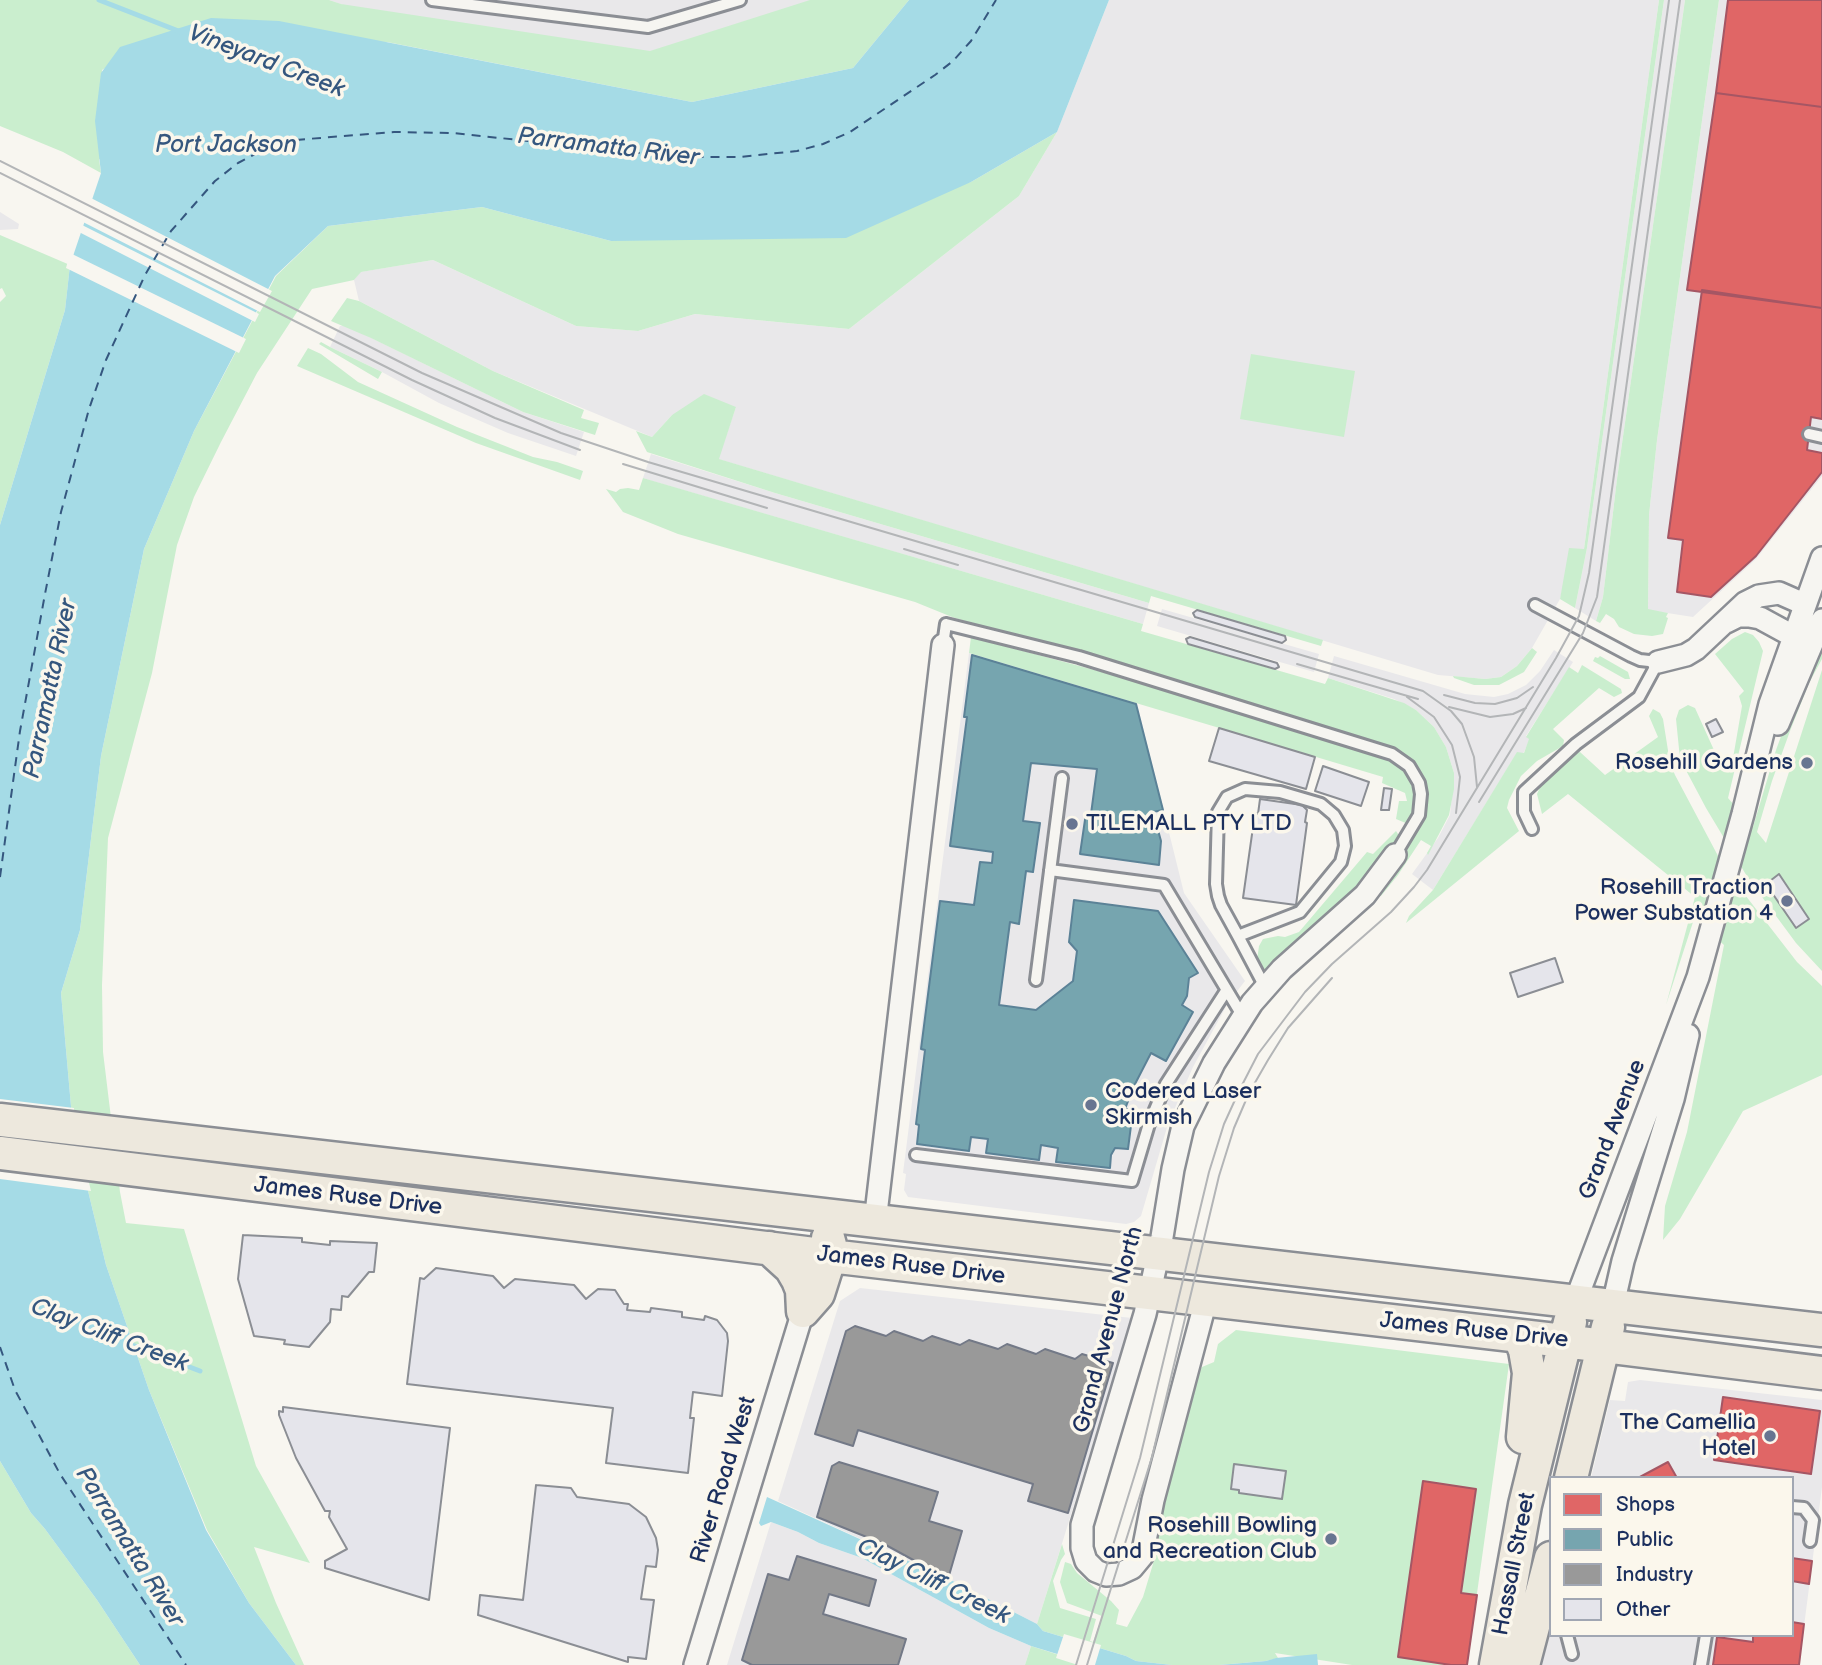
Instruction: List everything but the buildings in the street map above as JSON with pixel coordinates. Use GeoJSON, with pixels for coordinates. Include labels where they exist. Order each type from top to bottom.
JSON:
{"type":"FeatureCollection","features":[{"type":"Feature","properties":{"kind":"main road","name":"James Ruse Drive"},"geometry":{"type":"LineString","coordinates":[[0,1120],[1822,1330]]}},
{"type":"Feature","properties":{"kind":"main road","name":"James Ruse Drive"},"geometry":{"type":"LineString","coordinates":[[0,1153],[830,1256],[1564,1340],[1822,1373]]}},
{"type":"Feature","properties":{"kind":"main road"},"geometry":{"type":"LineString","coordinates":[[803,1311],[818,1294],[830,1256],[827,1236],[812,1214]]}},
{"type":"Feature","properties":{"kind":"main road"},"geometry":{"type":"LineString","coordinates":[[769,1248],[791,1268],[798,1280],[802,1290],[803,1311]]}},
{"type":"Feature","properties":{"kind":"main road","name":"Hassall Street"},"geometry":{"type":"LineString","coordinates":[[1496,1665],[1525,1505],[1576,1300]]}},
{"type":"Feature","properties":{"kind":"main road","name":"Hassall Street"},"geometry":{"type":"LineString","coordinates":[[1572,1476],[1613,1305]]}},
{"type":"Feature","properties":{"kind":"main road"},"geometry":{"type":"LineString","coordinates":[[1515,1555],[1510,1513],[1527,1414],[1529,1373],[1525,1350],[1519,1336]]}},
{"type":"Feature","properties":{"kind":"main road","name":"Hassall Street"},"geometry":{"type":"LineString","coordinates":[[1523,1665],[1549,1566]]}},
{"type":"Feature","properties":{"kind":"street","name":"Grand Avenue"},"geometry":{"type":"LineString","coordinates":[[1613,1305],[1623,1261],[1681,1070],[1699,977],[1762,734],[1793,636],[1822,558]]}},
{"type":"Feature","properties":{"kind":"street"},"geometry":{"type":"LineString","coordinates":[[1658,662],[1675,659],[1696,649],[1745,603],[1759,596],[1779,593],[1804,604],[1820,624],[1793,636],[1755,617],[1738,616],[1724,623]]}},
{"type":"Feature","properties":{"kind":"street","name":"Grand Avenue"},"geometry":{"type":"LineString","coordinates":[[1743,814],[1790,692],[1820,624]]}},
{"type":"Feature","properties":{"kind":"street"},"geometry":{"type":"LineString","coordinates":[[875,1222],[944,634]]}},
{"type":"Feature","properties":{"kind":"street","name":"Grand Avenue North"},"geometry":{"type":"LineString","coordinates":[[1206,1300],[1153,1500],[1142,1556],[1132,1568],[1119,1574],[1106,1575],[1096,1571],[1086,1561],[1082,1548],[1082,1525],[1133,1360],[1159,1254],[1183,1126],[1214,1063],[1242,1017],[1265,987],[1365,895],[1395,855]]}},
{"type":"Feature","properties":{"kind":"street","name":"Grand Avenue"},"geometry":{"type":"LineString","coordinates":[[1576,1300],[1699,977]]}},
{"type":"Feature","properties":{"kind":"street","name":"River Road West"},"geometry":{"type":"LineString","coordinates":[[695,1665],[803,1311]]}},
{"type":"Feature","properties":{"kind":"lane"},"geometry":{"type":"LineString","coordinates":[[432,0],[648,27],[740,0]]}},
{"type":"Feature","properties":{"kind":"lane"},"geometry":{"type":"LineString","coordinates":[[1809,434],[1822,437]]}},
{"type":"Feature","properties":{"kind":"lane"},"geometry":{"type":"LineString","coordinates":[[1532,829],[1524,812],[1524,792],[1576,744],[1639,697],[1658,662],[1631,656],[1535,606]]}},
{"type":"Feature","properties":{"kind":"lane"},"geometry":{"type":"LineString","coordinates":[[944,634],[1079,657],[1392,754],[1402,759],[1415,774],[1421,794],[1419,815],[1395,855]]}},
{"type":"Feature","properties":{"kind":"lane"},"geometry":{"type":"LineString","coordinates":[[1036,980],[1062,778]]}},
{"type":"Feature","properties":{"kind":"lane"},"geometry":{"type":"LineString","coordinates":[[1238,936],[1300,912],[1336,869],[1343,855],[1345,837],[1339,822],[1328,809],[1314,801],[1280,792],[1245,789],[1227,797],[1221,803],[1217,822],[1216,884],[1221,905],[1265,987]]}},
{"type":"Feature","properties":{"kind":"lane"},"geometry":{"type":"LineString","coordinates":[[1050,870],[1164,886],[1242,1017]]}},
{"type":"Feature","properties":{"kind":"lane"},"geometry":{"type":"LineString","coordinates":[[916,1155],[1132,1181],[1149,1124],[1166,1084],[1226,990]]}},
{"type":"Feature","properties":{"kind":"lane"},"geometry":{"type":"LineString","coordinates":[[1794,1507],[1804,1508],[1813,1520],[1810,1541]]}},
{"type":"Feature","properties":{"kind":"lane"},"geometry":{"type":"LineString","coordinates":[[1568,1637],[1572,1654]]}},
{"type":"Feature","properties":{"kind":"lane"},"geometry":{"type":"LineString","coordinates":[[1701,1665],[1706,1637]]}},
{"type":"Feature","properties":{"kind":"shaded area"},"geometry":{"type":"Polygon","coordinates":[[[329,0],[828,0],[651,53],[388,21],[329,0]]]}},
{"type":"Feature","properties":{"kind":"shaded area"},"geometry":{"type":"Polygon","coordinates":[[[1109,0],[1659,0],[1584,549],[1565,578],[1560,599],[1532,648],[1517,666],[1501,677],[1485,679],[1438,675],[718,459],[736,407],[672,415],[652,437],[493,371],[359,301],[354,280],[360,272],[433,260],[576,326],[638,331],[695,314],[849,329],[1019,196],[1057,132],[1109,0]]]}},
{"type":"Feature","properties":{"kind":"shaded area"},"geometry":{"type":"Polygon","coordinates":[[[1664,0],[1685,0],[1617,479],[1603,597],[1596,621],[1575,608],[1587,548],[1664,0]]]}},
{"type":"Feature","properties":{"kind":"shaded area"},"geometry":{"type":"Polygon","coordinates":[[[1719,0],[1822,0],[1822,476],[1756,559],[1693,617],[1648,610],[1649,515],[1657,440],[1719,0]]]}},
{"type":"Feature","properties":{"kind":"shaded area"},"geometry":{"type":"Polygon","coordinates":[[[0,212],[19,224],[18,229],[0,230],[0,212]]]}},
{"type":"Feature","properties":{"kind":"shaded area"},"geometry":{"type":"Polygon","coordinates":[[[345,325],[523,412],[584,432],[576,456],[508,433],[439,403],[330,347],[340,326],[345,325]]]}},
{"type":"Feature","properties":{"kind":"shaded area"},"geometry":{"type":"Polygon","coordinates":[[[651,454],[1149,603],[1143,624],[643,478],[651,454]]]}},
{"type":"Feature","properties":{"kind":"shaded area"},"geometry":{"type":"Polygon","coordinates":[[[1162,609],[1319,654],[1314,672],[1157,626],[1162,609]]]}},
{"type":"Feature","properties":{"kind":"shaded area"},"geometry":{"type":"Polygon","coordinates":[[[1554,650],[1573,662],[1526,736],[1530,739],[1523,754],[1517,753],[1433,890],[1412,874],[1438,838],[1450,815],[1454,773],[1446,747],[1434,727],[1416,710],[1394,699],[1328,678],[1334,656],[1465,694],[1494,697],[1508,694],[1526,685],[1540,671],[1554,650]]]}},
{"type":"Feature","properties":{"kind":"shaded area"},"geometry":{"type":"Polygon","coordinates":[[[969,653],[1137,703],[1184,893],[1245,981],[1228,1003],[1193,1067],[1168,1124],[1141,1216],[1134,1222],[1126,1224],[908,1197],[904,1190],[906,1174],[903,1173],[969,653]]]}},
{"type":"Feature","properties":{"kind":"shaded area"},"geometry":{"type":"Polygon","coordinates":[[[860,1288],[1132,1318],[1037,1624],[957,1583],[778,1501],[840,1301],[860,1288]]]}},
{"type":"Feature","properties":{"kind":"shaded area"},"geometry":{"type":"Polygon","coordinates":[[[1640,1380],[1822,1400],[1822,1487],[1799,1665],[1542,1665],[1549,1637],[1794,1637],[1794,1476],[1591,1476],[1610,1400],[1625,1401],[1628,1382],[1640,1380]]]}},
{"type":"Feature","properties":{"kind":"shaded area"},"geometry":{"type":"Polygon","coordinates":[[[771,1522],[862,1558],[989,1628],[1031,1646],[1025,1665],[727,1665],[771,1522]]]}},
{"type":"Feature","properties":{"kind":"green space"},"geometry":{"type":"Polygon","coordinates":[[[0,0],[329,0],[650,51],[810,0],[909,0],[853,68],[692,102],[387,42],[154,37],[102,70],[106,161],[99,159],[101,173],[63,152],[0,126],[0,0]]]}},
{"type":"Feature","properties":{"kind":"green space"},"geometry":{"type":"Polygon","coordinates":[[[1659,0],[1664,0],[1587,548],[1575,608],[1560,599],[1569,548],[1584,549],[1659,0]]]}},
{"type":"Feature","properties":{"kind":"green space"},"geometry":{"type":"Polygon","coordinates":[[[1685,0],[1719,0],[1657,440],[1649,515],[1648,609],[1668,613],[1663,634],[1652,636],[1634,634],[1619,627],[1614,619],[1606,614],[1600,623],[1596,621],[1603,597],[1617,479],[1685,0]]]}},
{"type":"Feature","properties":{"kind":"green space"},"geometry":{"type":"Polygon","coordinates":[[[1057,132],[1019,196],[849,329],[695,314],[638,331],[576,326],[433,260],[361,272],[354,280],[312,289],[257,373],[221,442],[194,497],[177,545],[152,673],[108,838],[102,985],[103,1052],[126,1223],[184,1229],[256,1466],[310,1563],[254,1547],[304,1665],[296,1665],[249,1603],[207,1530],[149,1390],[106,1265],[73,1129],[61,993],[80,930],[101,756],[144,549],[194,431],[276,276],[328,226],[482,207],[611,241],[971,182],[1057,132]]]}},
{"type":"Feature","properties":{"kind":"green space"},"geometry":{"type":"Polygon","coordinates":[[[0,235],[70,265],[65,310],[0,525],[0,302],[6,296],[2,288],[0,289],[0,235]]]}},
{"type":"Feature","properties":{"kind":"green space"},"geometry":{"type":"Polygon","coordinates":[[[347,298],[359,301],[493,371],[584,410],[581,418],[599,423],[595,435],[523,412],[331,321],[347,298]]]}},
{"type":"Feature","properties":{"kind":"green space"},"geometry":{"type":"Polygon","coordinates":[[[321,342],[382,372],[378,379],[319,344],[321,342]]]}},
{"type":"Feature","properties":{"kind":"green space"},"geometry":{"type":"Polygon","coordinates":[[[308,348],[321,354],[358,382],[457,427],[533,457],[583,471],[580,480],[476,443],[297,366],[308,348]]]}},
{"type":"Feature","properties":{"kind":"green space"},"geometry":{"type":"Polygon","coordinates":[[[1251,354],[1355,371],[1344,437],[1240,419],[1251,354]]]}},
{"type":"Feature","properties":{"kind":"green space"},"geometry":{"type":"Polygon","coordinates":[[[704,394],[736,407],[719,459],[1323,640],[1321,646],[1151,596],[1149,603],[775,493],[647,452],[636,431],[652,437],[672,415],[704,394]]]}},
{"type":"Feature","properties":{"kind":"green space"},"geometry":{"type":"Polygon","coordinates":[[[643,478],[1143,624],[1141,631],[1325,684],[1328,678],[1404,703],[1434,727],[1446,747],[1454,773],[1449,815],[1428,855],[1431,846],[1421,840],[1381,896],[1376,893],[1424,817],[1426,807],[1424,778],[1416,765],[1403,754],[952,617],[915,602],[678,534],[623,512],[606,489],[616,492],[628,488],[639,490],[643,478]]]}},
{"type":"Feature","properties":{"kind":"green space"},"geometry":{"type":"Polygon","coordinates":[[[1745,632],[1753,635],[1763,651],[1728,798],[1753,827],[1790,712],[1822,644],[1822,659],[1809,683],[1790,731],[1757,832],[1766,843],[1822,670],[1822,971],[1796,943],[1748,878],[1680,759],[1676,719],[1679,710],[1688,705],[1695,708],[1718,759],[1722,764],[1732,764],[1742,706],[1739,696],[1744,691],[1715,654],[1745,632]]]}},
{"type":"Feature","properties":{"kind":"green space"},"geometry":{"type":"Polygon","coordinates":[[[971,637],[1143,683],[1385,757],[1403,769],[1409,777],[1415,797],[1413,813],[1408,824],[1396,819],[1399,801],[1407,801],[1405,793],[1382,783],[1383,777],[969,653],[971,637]]]}},
{"type":"Feature","properties":{"kind":"green space"},"geometry":{"type":"Polygon","coordinates":[[[1532,648],[1537,652],[1524,672],[1499,685],[1474,685],[1453,676],[1485,679],[1501,677],[1517,666],[1532,648]]]}},
{"type":"Feature","properties":{"kind":"green space"},"geometry":{"type":"Polygon","coordinates":[[[1600,656],[1628,672],[1630,679],[1625,679],[1593,661],[1600,656]]]}},
{"type":"Feature","properties":{"kind":"green space"},"geometry":{"type":"Polygon","coordinates":[[[1582,665],[1621,689],[1622,693],[1614,697],[1599,688],[1553,729],[1564,740],[1563,746],[1537,761],[1521,776],[1509,800],[1507,808],[1519,831],[1406,923],[1409,916],[1433,890],[1517,752],[1524,753],[1529,739],[1526,737],[1569,667],[1578,673],[1582,665]]]}},
{"type":"Feature","properties":{"kind":"green space"},"geometry":{"type":"Polygon","coordinates":[[[1653,709],[1660,713],[1663,719],[1670,763],[1675,775],[1725,869],[1797,962],[1822,986],[1822,1075],[1743,1111],[1680,1219],[1663,1240],[1665,1206],[1687,1132],[1724,945],[1694,919],[1666,1005],[1695,897],[1568,794],[1542,814],[1537,794],[1543,780],[1573,754],[1580,752],[1605,775],[1658,737],[1649,716],[1653,709]]]}},
{"type":"Feature","properties":{"kind":"green space"},"geometry":{"type":"Polygon","coordinates":[[[1396,831],[1400,837],[1374,877],[1267,971],[1261,970],[1257,960],[1263,939],[1285,937],[1299,932],[1367,852],[1373,854],[1396,831]]]}},
{"type":"Feature","properties":{"kind":"green space","name":"Rosehill Bowling and Recreation Club"},"geometry":{"type":"Polygon","coordinates":[[[1236,1330],[1509,1364],[1467,1665],[1352,1665],[1275,1653],[1278,1658],[1266,1661],[1172,1665],[1136,1661],[1043,1631],[1037,1624],[1062,1544],[1065,1554],[1053,1581],[1060,1608],[1096,1619],[1090,1641],[1093,1642],[1102,1616],[1067,1603],[1060,1582],[1065,1562],[1071,1564],[1077,1573],[1111,1601],[1119,1610],[1116,1624],[1127,1627],[1143,1597],[1153,1564],[1162,1502],[1194,1382],[1202,1367],[1214,1362],[1218,1344],[1236,1330]]]}},
{"type":"Feature","properties":{"kind":"green space"},"geometry":{"type":"Polygon","coordinates":[[[0,1461],[31,1513],[97,1600],[140,1665],[0,1665],[0,1461]]]}},
{"type":"Feature","properties":{"kind":"green space"},"geometry":{"type":"Polygon","coordinates":[[[1031,1646],[1081,1662],[1080,1665],[1025,1665],[1031,1646]]]}},
{"type":"Feature","properties":{"kind":"water","name":"Port Jackson"},"geometry":{"type":"Polygon","coordinates":[[[909,0],[1109,0],[1057,132],[971,182],[846,238],[611,241],[482,207],[328,226],[275,276],[194,431],[144,549],[101,756],[80,930],[61,993],[73,1129],[106,1265],[149,1390],[206,1530],[249,1603],[296,1665],[140,1665],[97,1600],[31,1513],[0,1461],[0,525],[65,310],[70,265],[101,173],[95,121],[101,73],[120,47],[211,18],[279,21],[692,102],[853,68],[909,0]]]}},
{"type":"Feature","properties":{"kind":"water"},"geometry":{"type":"Polygon","coordinates":[[[767,1497],[957,1583],[1037,1624],[1043,1631],[1136,1661],[1172,1665],[1093,1665],[1031,1646],[989,1628],[862,1558],[771,1522],[761,1526],[759,1523],[767,1497]]]}},
{"type":"Feature","properties":{"kind":"water"},"geometry":{"type":"Polygon","coordinates":[[[1317,1654],[1318,1665],[1219,1665],[1266,1661],[1317,1654]]]}},
{"type":"Feature","properties":{"kind":"pier"},"geometry":{"type":"Polygon","coordinates":[[[89,197],[272,291],[260,312],[81,221],[89,197]]]}},
{"type":"Feature","properties":{"kind":"pier"},"geometry":{"type":"Polygon","coordinates":[[[80,224],[259,314],[255,322],[77,231],[80,224]]]}},
{"type":"Feature","properties":{"kind":"pier"},"geometry":{"type":"Polygon","coordinates":[[[70,253],[246,339],[239,353],[66,268],[70,253]]]}},
{"type":"Feature","properties":{"kind":"pier"},"geometry":{"type":"Polygon","coordinates":[[[0,1099],[74,1108],[91,1191],[0,1179],[0,1099]]]}},
{"type":"Feature","properties":{"kind":"pier"},"geometry":{"type":"Polygon","coordinates":[[[1064,1634],[1101,1645],[1095,1665],[1078,1665],[1056,1658],[1064,1634]]]}},
{"type":"Feature","properties":{"kind":"waterway","name":"Vineyard Creek"},"geometry":{"type":"LineString","coordinates":[[99,0],[181,32]]}},
{"type":"Feature","properties":{"kind":"waterway","name":"Clay Cliff Creek"},"geometry":{"type":"LineString","coordinates":[[127,1343],[200,1371]]}},
{"type":"Feature","properties":{"kind":"ferry route"},"geometry":{"type":"LineString","coordinates":[[0,877],[20,731],[45,594],[61,512],[89,409],[106,360],[145,275],[171,231],[215,181],[238,163],[265,149],[295,140],[394,132],[453,133],[696,157],[739,157],[797,151],[823,144],[850,132],[935,75],[953,61],[971,41],[996,0]]}},
{"type":"Feature","properties":{"kind":"ferry route"},"geometry":{"type":"LineString","coordinates":[[0,1347],[15,1390],[60,1474],[186,1665]]}},
{"type":"Feature","properties":{"kind":"tram line"},"geometry":{"type":"LineString","coordinates":[[1076,1665],[1140,1458],[1209,1172],[1224,1124],[1240,1089],[1258,1054],[1305,992],[1332,964],[1391,912],[1427,870],[1579,616],[1589,573],[1669,0]]}},
{"type":"Feature","properties":{"kind":"tram line"},"geometry":{"type":"LineString","coordinates":[[1479,802],[1583,633],[1597,597],[1680,0]]}},
{"type":"Feature","properties":{"kind":"tram line"},"geometry":{"type":"LineString","coordinates":[[0,161],[422,373],[561,433],[648,462],[1423,691],[1451,711],[1462,724],[1474,757],[1477,787]]}},
{"type":"Feature","properties":{"kind":"tram line"},"geometry":{"type":"LineString","coordinates":[[0,173],[412,380],[495,418],[580,450]]}},
{"type":"Feature","properties":{"kind":"tram line"},"geometry":{"type":"LineString","coordinates":[[623,464],[767,508]]}},
{"type":"Feature","properties":{"kind":"tram line"},"geometry":{"type":"LineString","coordinates":[[904,549],[958,565]]}},
{"type":"Feature","properties":{"kind":"tram line"},"geometry":{"type":"LineString","coordinates":[[1297,664],[1418,699]]}},
{"type":"Feature","properties":{"kind":"tram line"},"geometry":{"type":"LineString","coordinates":[[1444,695],[1475,703],[1495,704],[1517,698],[1533,687]]}},
{"type":"Feature","properties":{"kind":"tram line"},"geometry":{"type":"LineString","coordinates":[[1407,697],[1434,717],[1452,745],[1460,777],[1456,813]]}},
{"type":"Feature","properties":{"kind":"tram line"},"geometry":{"type":"LineString","coordinates":[[1449,707],[1490,717],[1513,714],[1526,708]]}},
{"type":"Feature","properties":{"kind":"tram line"},"geometry":{"type":"LineString","coordinates":[[1087,1665],[1152,1457],[1219,1176],[1234,1128],[1249,1093],[1288,1028],[1332,978]]}},
{"type":"Feature","properties":{"kind":"place","name":"Rosehill Gardens"},"geometry":{"type":"Point","coordinates":[1807,763]}},
{"type":"Feature","properties":{"kind":"place","name":"TILEMALL PTY LTD"},"geometry":{"type":"Point","coordinates":[1072,824]}},
{"type":"Feature","properties":{"kind":"place","name":"Rosehill Traction Power Substation 4"},"geometry":{"type":"Point","coordinates":[1787,901]}},
{"type":"Feature","properties":{"kind":"place","name":"Codered Laser Skirmish"},"geometry":{"type":"Point","coordinates":[1091,1105]}},
{"type":"Feature","properties":{"kind":"place","name":"The Camellia Hotel"},"geometry":{"type":"Point","coordinates":[1770,1436]}},
{"type":"Feature","properties":{"kind":"place","name":"Rosehill Bowling and Recreation Club"},"geometry":{"type":"Point","coordinates":[1331,1539]}},
{"type":"Feature","properties":{"kind":"water label","name":"Parramatta River"},"geometry":{"type":"Point","coordinates":[608,148]}},
{"type":"Feature","properties":{"kind":"water label","name":"Parramatta River"},"geometry":{"type":"Point","coordinates":[51,689]}},
{"type":"Feature","properties":{"kind":"water label","name":"Parramatta River"},"geometry":{"type":"Point","coordinates":[129,1547]}}]}
